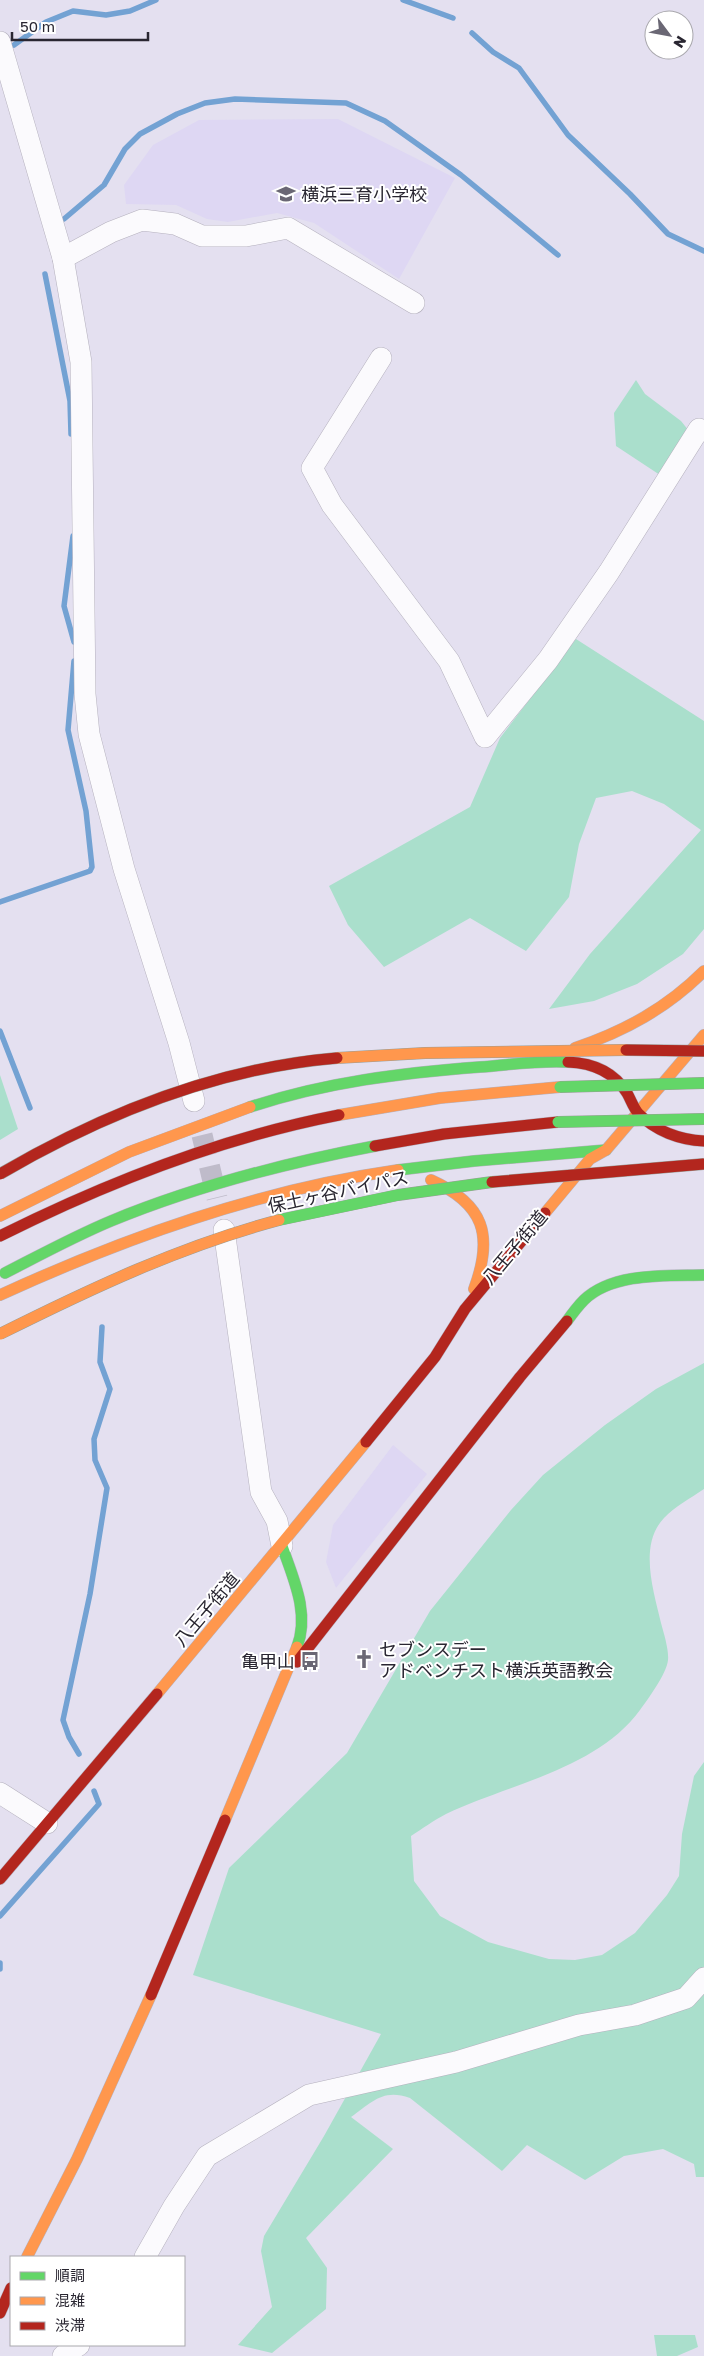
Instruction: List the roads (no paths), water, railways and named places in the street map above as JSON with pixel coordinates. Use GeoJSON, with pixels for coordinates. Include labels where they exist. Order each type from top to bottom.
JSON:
{"type":"FeatureCollection","features":[{"type":"Feature","properties":{"kind":"main road"},"geometry":{"type":"LineString","coordinates":[[495,1066],[553,1054],[612,1036],[671,1002],[704,971]]}},
{"type":"Feature","properties":{"kind":"main road","name":"八王子街道"},"geometry":{"type":"LineString","coordinates":[[435,1358],[465,1309],[590,1159],[606,1150],[704,1035]]}},
{"type":"Feature","properties":{"kind":"main road"},"geometry":{"type":"LineString","coordinates":[[0,1174],[69,1136],[137,1106],[198,1085],[269,1068],[315,1060],[414,1053],[704,1051]]}},
{"type":"Feature","properties":{"kind":"main road"},"geometry":{"type":"LineString","coordinates":[[676,1068],[704,1060]]}},
{"type":"Feature","properties":{"kind":"main road"},"geometry":{"type":"LineString","coordinates":[[0,1216],[172,1136],[248,1108],[360,1079],[429,1070],[564,1062],[583,1063],[598,1068],[613,1077],[638,1113],[675,1137],[704,1141]]}},
{"type":"Feature","properties":{"kind":"main road"},"geometry":{"type":"LineString","coordinates":[[0,1236],[113,1183],[178,1158],[242,1138],[368,1109],[438,1098],[560,1086],[704,1083]]}},
{"type":"Feature","properties":{"kind":"main road"},"geometry":{"type":"LineString","coordinates":[[0,1276],[112,1220],[186,1193],[301,1160],[359,1147],[440,1134],[558,1122],[704,1119]]}},
{"type":"Feature","properties":{"kind":"main road"},"geometry":{"type":"LineString","coordinates":[[0,1295],[99,1252],[180,1223],[344,1179],[403,1170],[502,1159],[606,1150]]}},
{"type":"Feature","properties":{"kind":"main road","name":"八王子街道"},"geometry":{"type":"LineString","coordinates":[[585,1190],[604,1167],[606,1150]]}},
{"type":"Feature","properties":{"kind":"main road","name":"保土ヶ谷バイパス"},"geometry":{"type":"LineString","coordinates":[[0,1334],[60,1303],[139,1268],[218,1238],[304,1214],[361,1201],[494,1182],[704,1164]]}},
{"type":"Feature","properties":{"kind":"main road"},"geometry":{"type":"LineString","coordinates":[[403,1170],[435,1182],[462,1196],[476,1213],[484,1233],[486,1252],[481,1273],[465,1309]]}},
{"type":"Feature","properties":{"kind":"main road"},"geometry":{"type":"LineString","coordinates":[[287,1675],[343,1606],[520,1377],[585,1299],[597,1290],[622,1281],[704,1275]]}},
{"type":"Feature","properties":{"kind":"main road","name":"八王子街道"},"geometry":{"type":"LineString","coordinates":[[0,1880],[282,1546],[435,1358],[470,1325]]}},
{"type":"Feature","properties":{"kind":"main road"},"geometry":{"type":"LineString","coordinates":[[27,2256],[78,2159],[132,2042],[287,1675],[302,1634],[303,1613],[300,1596],[282,1546]]}},
{"type":"Feature","properties":{"kind":"main road"},"geometry":{"type":"LineString","coordinates":[[0,2313],[10,2290]]}},
{"type":"Feature","properties":{"kind":"street"},"geometry":{"type":"LineString","coordinates":[[0,42],[64,258],[81,362],[85,694],[89,734],[124,869],[179,1043],[194,1101]]}},
{"type":"Feature","properties":{"kind":"street"},"geometry":{"type":"LineString","coordinates":[[64,258],[111,232],[142,220],[175,224],[202,236],[246,236],[288,228],[414,303]]}},
{"type":"Feature","properties":{"kind":"street"},"geometry":{"type":"LineString","coordinates":[[381,358],[312,468],[332,505],[449,661],[485,737],[548,660],[609,572],[699,429],[704,432]]}},
{"type":"Feature","properties":{"kind":"street"},"geometry":{"type":"LineString","coordinates":[[224,1230],[261,1492],[277,1521],[282,1546]]}},
{"type":"Feature","properties":{"kind":"street"},"geometry":{"type":"LineString","coordinates":[[0,1793],[47,1823]]}},
{"type":"Feature","properties":{"kind":"street"},"geometry":{"type":"LineString","coordinates":[[146,2256],[174,2206],[208,2156],[310,2095],[456,2062],[579,2025],[635,2015],[686,1998],[704,1978]]}},
{"type":"Feature","properties":{"kind":"street"},"geometry":{"type":"LineString","coordinates":[[64,2356],[78,2346]]}},
{"type":"Feature","properties":{"kind":"waterway"},"geometry":{"type":"LineString","coordinates":[[14,45],[46,22],[73,11],[106,15],[130,11],[156,0]]}},
{"type":"Feature","properties":{"kind":"waterway"},"geometry":{"type":"LineString","coordinates":[[403,0],[453,18]]}},
{"type":"Feature","properties":{"kind":"waterway"},"geometry":{"type":"LineString","coordinates":[[472,33],[493,52],[519,68],[568,135],[630,194],[668,234],[704,251]]}},
{"type":"Feature","properties":{"kind":"waterway"},"geometry":{"type":"LineString","coordinates":[[64,219],[104,185],[125,149],[140,134],[177,114],[205,103],[235,99],[346,103],[385,121],[461,175],[558,255]]}},
{"type":"Feature","properties":{"kind":"waterway"},"geometry":{"type":"LineString","coordinates":[[45,274],[70,401],[71,434]]}},
{"type":"Feature","properties":{"kind":"waterway"},"geometry":{"type":"LineString","coordinates":[[73,536],[64,606],[74,642]]}},
{"type":"Feature","properties":{"kind":"waterway"},"geometry":{"type":"LineString","coordinates":[[0,902],[90,871],[92,867],[86,811],[68,730],[74,661]]}},
{"type":"Feature","properties":{"kind":"waterway"},"geometry":{"type":"LineString","coordinates":[[0,1031],[30,1108]]}},
{"type":"Feature","properties":{"kind":"waterway"},"geometry":{"type":"LineString","coordinates":[[79,1754],[69,1737],[63,1720],[90,1594],[107,1488],[95,1460],[94,1439],[110,1389],[100,1362],[102,1327]]}},
{"type":"Feature","properties":{"kind":"waterway"},"geometry":{"type":"LineString","coordinates":[[0,1916],[99,1804],[94,1791]]}},
{"type":"Feature","properties":{"kind":"waterway"},"geometry":{"type":"LineString","coordinates":[[0,1963],[0,1969]]}},
{"type":"Feature","properties":{"kind":"tunnel"},"geometry":{"type":"LineString","coordinates":[[202,1135],[217,1198]]}},
{"type":"Feature","properties":{"kind":"place","name":"横浜三育小学校"},"geometry":{"type":"Point","coordinates":[286,194]}},
{"type":"Feature","properties":{"kind":"place","name":"セブンスデー アドベンチスト横浜英語教会"},"geometry":{"type":"Point","coordinates":[364,1659]}},
{"type":"Feature","properties":{"kind":"place","name":"亀甲山"},"geometry":{"type":"Point","coordinates":[310,1661]}}]}
